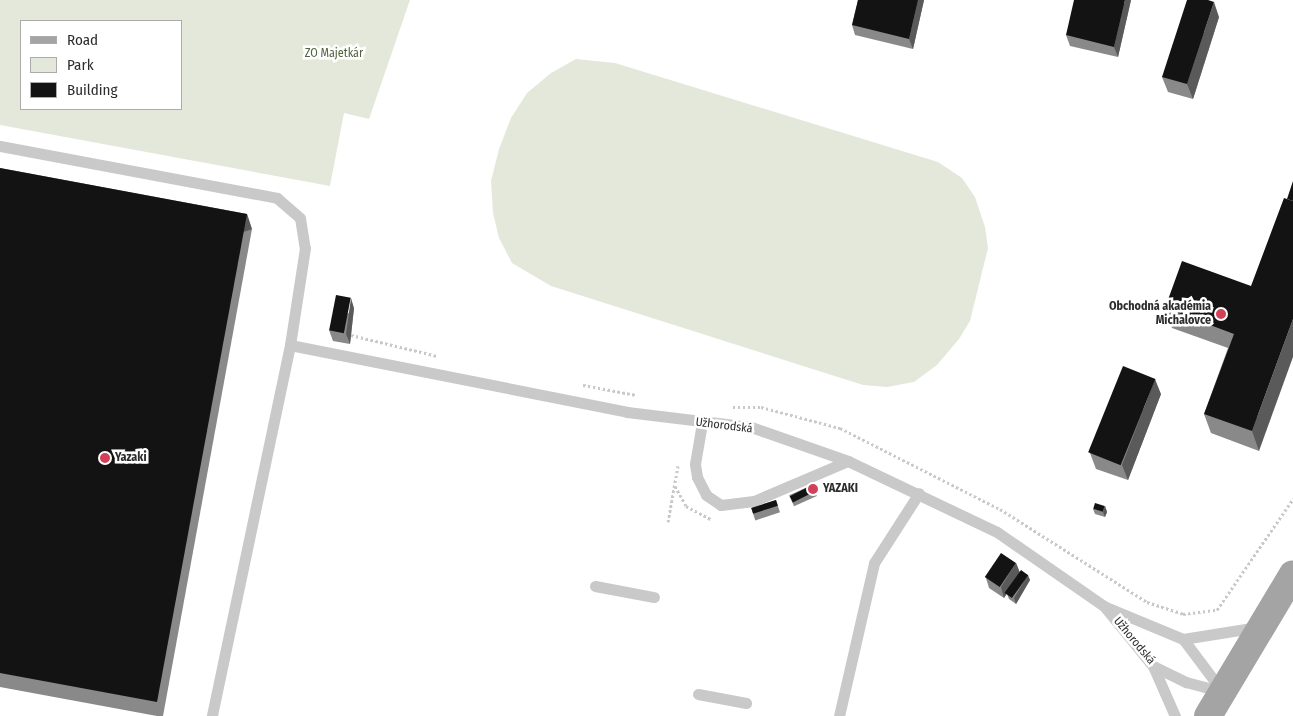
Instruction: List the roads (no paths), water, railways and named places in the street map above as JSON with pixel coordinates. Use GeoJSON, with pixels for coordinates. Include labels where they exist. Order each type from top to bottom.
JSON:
{"type":"FeatureCollection","features":[{"type":"Feature","properties":{"kind":"main road"},"geometry":{"type":"LineString","coordinates":[[1208,716],[1293,574]]}},
{"type":"Feature","properties":{"kind":"lane"},"geometry":{"type":"LineString","coordinates":[[0,146],[277,198],[300,218],[305,248],[290,345],[212,716]]}},
{"type":"Feature","properties":{"kind":"lane","name":"Užhorodská"},"geometry":{"type":"LineString","coordinates":[[290,345],[627,412],[702,423],[750,427],[848,461],[919,493],[997,532],[1104,606],[1183,638]]}},
{"type":"Feature","properties":{"kind":"lane"},"geometry":{"type":"LineString","coordinates":[[702,423],[695,464],[697,477],[706,495],[721,505],[754,501],[848,461]]}},
{"type":"Feature","properties":{"kind":"lane"},"geometry":{"type":"LineString","coordinates":[[839,716],[874,563],[919,493]]}},
{"type":"Feature","properties":{"kind":"lane"},"geometry":{"type":"LineString","coordinates":[[595,586],[654,597]]}},
{"type":"Feature","properties":{"kind":"lane","name":"Užhorodská"},"geometry":{"type":"LineString","coordinates":[[1104,606],[1153,666],[1186,682],[1223,692]]}},
{"type":"Feature","properties":{"kind":"lane"},"geometry":{"type":"LineString","coordinates":[[1223,692],[1183,638],[1261,626]]}},
{"type":"Feature","properties":{"kind":"lane"},"geometry":{"type":"LineString","coordinates":[[1153,666],[1175,716]]}},
{"type":"Feature","properties":{"kind":"lane"},"geometry":{"type":"LineString","coordinates":[[698,694],[746,703]]}},
{"type":"Feature","properties":{"kind":"place","name":"Obchodná akadémia Michalovce"},"geometry":{"type":"Point","coordinates":[1221,314]}},
{"type":"Feature","properties":{"kind":"place","name":"Yazaki"},"geometry":{"type":"Point","coordinates":[105,458]}},
{"type":"Feature","properties":{"kind":"place","name":"YAZAKI"},"geometry":{"type":"Point","coordinates":[813,489]}},
{"type":"Feature","properties":{"kind":"park label","name":"ZO Majetkár"},"geometry":{"type":"Point","coordinates":[334,54]}}]}
